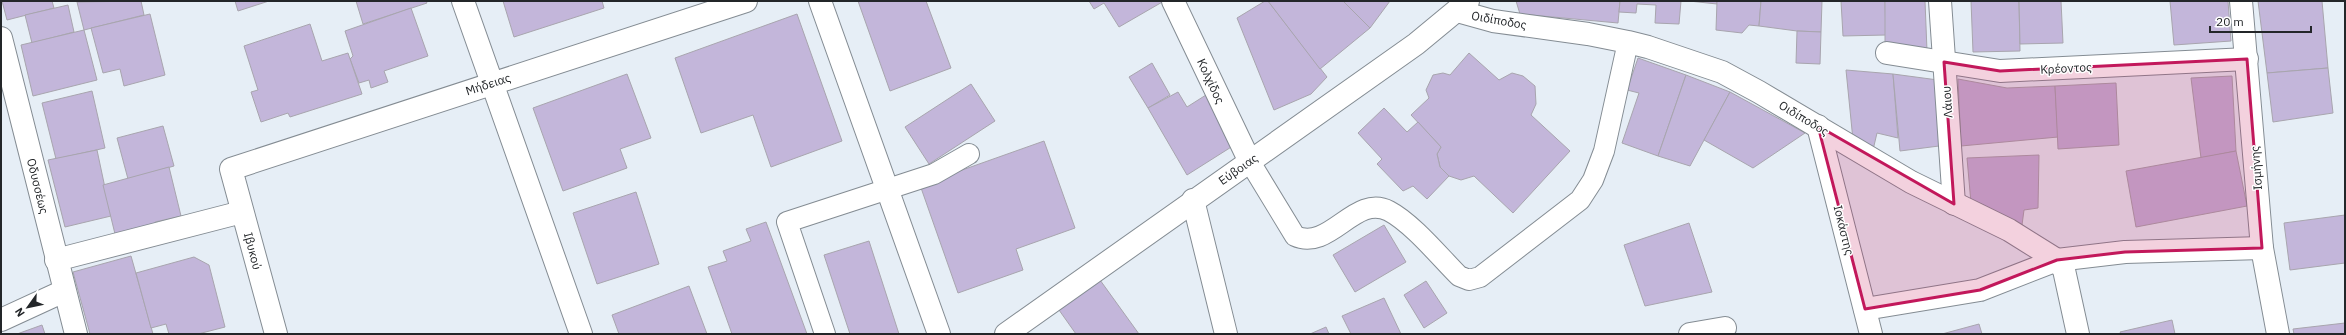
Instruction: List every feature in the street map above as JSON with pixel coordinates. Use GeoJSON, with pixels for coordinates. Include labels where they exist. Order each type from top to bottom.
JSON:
{"type":"FeatureCollection","features":[{"type":"Feature","properties":{"kind":"street"},"geometry":{"type":"LineString","coordinates":[[463,1],[581,334]]}},
{"type":"Feature","properties":{"kind":"street","name":"Μήδειας"},"geometry":{"type":"LineString","coordinates":[[231,169],[746,1]]}},
{"type":"Feature","properties":{"kind":"street"},"geometry":{"type":"LineString","coordinates":[[820,1],[940,334]]}},
{"type":"Feature","properties":{"kind":"street","name":"Κολχίδος"},"geometry":{"type":"LineString","coordinates":[[1173,1],[1250,162]]}},
{"type":"Feature","properties":{"kind":"street","name":"Λάιου"},"geometry":{"type":"LineString","coordinates":[[1940,1],[1954,204]]}},
{"type":"Feature","properties":{"kind":"street","name":"Ισμήνης"},"geometry":{"type":"LineString","coordinates":[[2241,1],[2262,248],[2278,334]]}},
{"type":"Feature","properties":{"kind":"street","name":"Εύβοιας"},"geometry":{"type":"LineString","coordinates":[[1006,334],[1416,44],[1462,6]]}},
{"type":"Feature","properties":{"kind":"street","name":"Οιδίποδος"},"geometry":{"type":"LineString","coordinates":[[1462,6],[1493,21],[1588,34],[1628,42],[1655,49],[1722,72],[1818,126],[1912,182],[2009,230],[2057,260]]}},
{"type":"Feature","properties":{"kind":"street","name":"Οδυσσέως"},"geometry":{"type":"LineString","coordinates":[[1,38],[56,260],[76,334]]}},
{"type":"Feature","properties":{"kind":"street","name":"Κρέοντος"},"geometry":{"type":"LineString","coordinates":[[1887,53],[2000,71],[2247,59]]}},
{"type":"Feature","properties":{"kind":"street","name":"Ιοκάστης"},"geometry":{"type":"LineString","coordinates":[[1818,126],[1871,334]]}},
{"type":"Feature","properties":{"kind":"street","name":"Ιβυκού"},"geometry":{"type":"LineString","coordinates":[[231,169],[276,334]]}},
{"type":"Feature","properties":{"kind":"street"},"geometry":{"type":"LineString","coordinates":[[1194,200],[1226,334]]}},
{"type":"Feature","properties":{"kind":"street"},"geometry":{"type":"LineString","coordinates":[[56,260],[242,212]]}},
{"type":"Feature","properties":{"kind":"street"},"geometry":{"type":"LineString","coordinates":[[1865,309],[1980,290],[2057,260],[2125,252],[2262,248]]}},
{"type":"Feature","properties":{"kind":"street"},"geometry":{"type":"LineString","coordinates":[[2057,260],[2064,270],[2078,334]]}},
{"type":"Feature","properties":{"kind":"street"},"geometry":{"type":"LineString","coordinates":[[1,320],[64,291]]}},
{"type":"Feature","properties":{"kind":"street"},"geometry":{"type":"LineString","coordinates":[[1690,334],[1725,328]]}},
{"type":"Feature","properties":{"kind":"lane"},"geometry":{"type":"LineString","coordinates":[[1250,162],[1294,236],[1304,241],[1316,240],[1365,210],[1379,207],[1404,220],[1460,276],[1469,280],[1480,277],[1580,200],[1593,180],[1604,151],[1628,42]]}},
{"type":"Feature","properties":{"kind":"lane"},"geometry":{"type":"LineString","coordinates":[[825,334],[788,222],[934,174],[969,154]]}},
{"type":"Feature","properties":{"kind":"highlighted area"},"geometry":{"type":"Polygon","coordinates":[[[2247,59],[2262,248],[2125,252],[2057,260],[1980,290],[1865,309],[1818,126],[1954,204],[1944,62],[2000,71],[2247,59]]]}},
{"type":"Feature","properties":{"kind":"building"},"geometry":{"type":"Polygon","coordinates":[[[2,1],[52,1],[54,8],[7,20],[2,1]]]}},
{"type":"Feature","properties":{"kind":"building"},"geometry":{"type":"Polygon","coordinates":[[[141,1],[144,15],[84,30],[77,2],[141,1]]]}},
{"type":"Feature","properties":{"kind":"building"},"geometry":{"type":"Polygon","coordinates":[[[235,1],[269,1],[238,11],[235,1]]]}},
{"type":"Feature","properties":{"kind":"building"},"geometry":{"type":"Polygon","coordinates":[[[356,1],[426,1],[427,3],[363,24],[356,1]]]}},
{"type":"Feature","properties":{"kind":"building"},"geometry":{"type":"Polygon","coordinates":[[[503,1],[602,1],[604,8],[514,37],[503,1]]]}},
{"type":"Feature","properties":{"kind":"building"},"geometry":{"type":"Polygon","coordinates":[[[858,1],[926,1],[951,68],[890,91],[858,1]]]}},
{"type":"Feature","properties":{"kind":"building"},"geometry":{"type":"Polygon","coordinates":[[[1089,1],[1164,1],[1119,27],[1104,3],[1094,9],[1089,1]]]}},
{"type":"Feature","properties":{"kind":"building"},"geometry":{"type":"Polygon","coordinates":[[[1265,1],[1268,1],[1327,77],[1311,94],[1274,110],[1237,18],[1265,1]]]}},
{"type":"Feature","properties":{"kind":"building"},"geometry":{"type":"Polygon","coordinates":[[[1268,1],[1343,1],[1370,28],[1320,69],[1268,1]]]}},
{"type":"Feature","properties":{"kind":"building"},"geometry":{"type":"Polygon","coordinates":[[[1343,1],[1390,1],[1370,28],[1343,1]]]}},
{"type":"Feature","properties":{"kind":"building"},"geometry":{"type":"Polygon","coordinates":[[[1516,1],[1620,1],[1618,23],[1520,14],[1516,1]]]}},
{"type":"Feature","properties":{"kind":"building"},"geometry":{"type":"Polygon","coordinates":[[[1620,1],[1681,1],[1679,24],[1655,23],[1656,5],[1637,4],[1636,13],[1619,12],[1620,1]]]}},
{"type":"Feature","properties":{"kind":"building"},"geometry":{"type":"Polygon","coordinates":[[[1689,1],[1717,1],[1717,4],[1689,1]]]}},
{"type":"Feature","properties":{"kind":"building"},"geometry":{"type":"Polygon","coordinates":[[[1717,1],[1761,1],[1759,26],[1749,25],[1742,33],[1716,30],[1717,1]]]}},
{"type":"Feature","properties":{"kind":"building"},"geometry":{"type":"Polygon","coordinates":[[[1761,1],[1822,1],[1821,32],[1797,31],[1759,26],[1761,1]]]}},
{"type":"Feature","properties":{"kind":"building"},"geometry":{"type":"Polygon","coordinates":[[[1841,1],[1885,1],[1886,35],[1843,36],[1841,1]]]}},
{"type":"Feature","properties":{"kind":"building"},"geometry":{"type":"Polygon","coordinates":[[[1885,1],[1925,1],[1927,51],[1885,43],[1885,1]]]}},
{"type":"Feature","properties":{"kind":"building"},"geometry":{"type":"Polygon","coordinates":[[[1971,1],[2019,1],[2020,51],[1973,52],[1971,1]]]}},
{"type":"Feature","properties":{"kind":"building"},"geometry":{"type":"Polygon","coordinates":[[[2019,1],[2061,1],[2063,43],[2020,44],[2019,1]]]}},
{"type":"Feature","properties":{"kind":"building"},"geometry":{"type":"Polygon","coordinates":[[[2170,1],[2228,1],[2231,41],[2174,45],[2170,1]]]}},
{"type":"Feature","properties":{"kind":"building"},"geometry":{"type":"Polygon","coordinates":[[[2258,1],[2322,1],[2328,68],[2267,73],[2258,1]]]}},
{"type":"Feature","properties":{"kind":"building"},"geometry":{"type":"Polygon","coordinates":[[[68,5],[74,32],[32,43],[25,15],[68,5]]]}},
{"type":"Feature","properties":{"kind":"building"},"geometry":{"type":"Polygon","coordinates":[[[411,8],[428,56],[384,71],[388,82],[371,88],[369,80],[359,83],[350,59],[353,56],[345,31],[411,8]]]}},
{"type":"Feature","properties":{"kind":"building"},"geometry":{"type":"Polygon","coordinates":[[[150,14],[165,75],[124,86],[120,69],[103,73],[91,28],[150,14]]]}},
{"type":"Feature","properties":{"kind":"building"},"geometry":{"type":"Polygon","coordinates":[[[797,14],[842,141],[771,167],[753,115],[701,133],[675,58],[797,14]]]}},
{"type":"Feature","properties":{"kind":"building"},"geometry":{"type":"Polygon","coordinates":[[[310,24],[322,61],[348,53],[362,94],[290,117],[288,113],[261,122],[251,92],[258,90],[244,46],[310,24]]]}},
{"type":"Feature","properties":{"kind":"building"},"geometry":{"type":"Polygon","coordinates":[[[84,30],[97,80],[33,96],[21,45],[84,30]]]}},
{"type":"Feature","properties":{"kind":"building"},"geometry":{"type":"Polygon","coordinates":[[[1797,31],[1821,32],[1820,64],[1796,63],[1797,31]]]}},
{"type":"Feature","properties":{"kind":"building"},"geometry":{"type":"Polygon","coordinates":[[[1469,53],[1499,80],[1512,73],[1523,76],[1535,86],[1536,104],[1531,115],[1570,151],[1513,213],[1474,176],[1461,180],[1449,176],[1440,167],[1437,154],[1441,147],[1411,115],[1429,98],[1426,90],[1433,75],[1443,73],[1450,75],[1469,53]]]}},
{"type":"Feature","properties":{"kind":"building"},"geometry":{"type":"Polygon","coordinates":[[[1638,58],[1686,75],[1658,156],[1622,143],[1639,93],[1627,90],[1638,58]]]}},
{"type":"Feature","properties":{"kind":"building"},"geometry":{"type":"Polygon","coordinates":[[[1152,63],[1170,95],[1148,108],[1129,77],[1152,63]]]}},
{"type":"Feature","properties":{"kind":"building"},"geometry":{"type":"Polygon","coordinates":[[[2328,68],[2333,113],[2273,122],[2267,73],[2328,68]]]}},
{"type":"Feature","properties":{"kind":"building"},"geometry":{"type":"Polygon","coordinates":[[[1846,70],[1893,74],[1898,138],[1877,133],[1873,150],[1853,140],[1846,70]]]}},
{"type":"Feature","properties":{"kind":"building"},"geometry":{"type":"Polygon","coordinates":[[[627,74],[651,138],[620,149],[627,168],[563,191],[533,108],[627,74]]]}},
{"type":"Feature","properties":{"kind":"building"},"geometry":{"type":"Polygon","coordinates":[[[1893,74],[1938,80],[1939,146],[1900,151],[1893,74]]]}},
{"type":"Feature","properties":{"kind":"building"},"geometry":{"type":"Polygon","coordinates":[[[1686,75],[1730,92],[1690,166],[1658,156],[1686,75]]]}},
{"type":"Feature","properties":{"kind":"building"},"geometry":{"type":"Polygon","coordinates":[[[2232,76],[2236,151],[2201,158],[2191,78],[2232,76]]]}},
{"type":"Feature","properties":{"kind":"building"},"geometry":{"type":"Polygon","coordinates":[[[1958,79],[2007,88],[2055,86],[2058,137],[1961,146],[1958,79]]]}},
{"type":"Feature","properties":{"kind":"building"},"geometry":{"type":"Polygon","coordinates":[[[2116,83],[2119,145],[2058,149],[2055,86],[2116,83]]]}},
{"type":"Feature","properties":{"kind":"building"},"geometry":{"type":"Polygon","coordinates":[[[971,84],[995,121],[929,164],[905,127],[971,84]]]}},
{"type":"Feature","properties":{"kind":"building"},"geometry":{"type":"Polygon","coordinates":[[[92,91],[105,148],[56,159],[42,103],[92,91]]]}},
{"type":"Feature","properties":{"kind":"building"},"geometry":{"type":"Polygon","coordinates":[[[1178,92],[1187,107],[1206,95],[1236,144],[1187,175],[1148,108],[1178,92]]]}},
{"type":"Feature","properties":{"kind":"building"},"geometry":{"type":"Polygon","coordinates":[[[1730,92],[1805,133],[1753,168],[1704,140],[1730,92]]]}},
{"type":"Feature","properties":{"kind":"building"},"geometry":{"type":"Polygon","coordinates":[[[1384,108],[1407,132],[1418,122],[1441,147],[1437,154],[1440,167],[1449,176],[1427,199],[1413,186],[1403,191],[1377,164],[1382,159],[1358,133],[1384,108]]]}},
{"type":"Feature","properties":{"kind":"building"},"geometry":{"type":"Polygon","coordinates":[[[163,126],[174,166],[128,179],[117,138],[163,126]]]}},
{"type":"Feature","properties":{"kind":"building"},"geometry":{"type":"Polygon","coordinates":[[[1044,141],[1075,228],[1016,249],[1023,270],[958,293],[920,185],[1044,141]]]}},
{"type":"Feature","properties":{"kind":"building"},"geometry":{"type":"Polygon","coordinates":[[[97,150],[111,216],[65,227],[48,160],[97,150]]]}},
{"type":"Feature","properties":{"kind":"building"},"geometry":{"type":"Polygon","coordinates":[[[2236,151],[2247,206],[2136,227],[2126,171],[2236,151]]]}},
{"type":"Feature","properties":{"kind":"building"},"geometry":{"type":"Polygon","coordinates":[[[2039,155],[2038,208],[2024,210],[2022,225],[1971,203],[1967,158],[2039,155]]]}},
{"type":"Feature","properties":{"kind":"building"},"geometry":{"type":"Polygon","coordinates":[[[169,167],[181,216],[155,222],[157,229],[116,238],[103,185],[169,167]]]}},
{"type":"Feature","properties":{"kind":"building"},"geometry":{"type":"Polygon","coordinates":[[[636,192],[659,264],[597,284],[573,213],[636,192]]]}},
{"type":"Feature","properties":{"kind":"building"},"geometry":{"type":"Polygon","coordinates":[[[2345,215],[2345,263],[2290,270],[2284,223],[2345,215]]]}},
{"type":"Feature","properties":{"kind":"building"},"geometry":{"type":"Polygon","coordinates":[[[766,222],[807,334],[732,334],[708,267],[727,261],[723,251],[751,241],[746,229],[766,222]]]}},
{"type":"Feature","properties":{"kind":"building"},"geometry":{"type":"Polygon","coordinates":[[[1689,223],[1712,292],[1645,306],[1624,245],[1689,223]]]}},
{"type":"Feature","properties":{"kind":"building"},"geometry":{"type":"Polygon","coordinates":[[[1384,225],[1406,262],[1355,292],[1333,255],[1384,225]]]}},
{"type":"Feature","properties":{"kind":"building"},"geometry":{"type":"Polygon","coordinates":[[[869,241],[899,334],[850,334],[824,255],[869,241]]]}},
{"type":"Feature","properties":{"kind":"building"},"geometry":{"type":"Polygon","coordinates":[[[131,256],[153,334],[90,334],[73,272],[131,256]]]}},
{"type":"Feature","properties":{"kind":"building"},"geometry":{"type":"Polygon","coordinates":[[[194,257],[209,265],[225,327],[198,334],[169,334],[166,324],[151,328],[136,273],[194,257]]]}},
{"type":"Feature","properties":{"kind":"building"},"geometry":{"type":"Polygon","coordinates":[[[1100,280],[1139,334],[1076,334],[1059,310],[1100,280]]]}},
{"type":"Feature","properties":{"kind":"building"},"geometry":{"type":"Polygon","coordinates":[[[1426,281],[1447,313],[1424,328],[1404,295],[1426,281]]]}},
{"type":"Feature","properties":{"kind":"building"},"geometry":{"type":"Polygon","coordinates":[[[689,286],[707,334],[619,334],[612,315],[689,286]]]}},
{"type":"Feature","properties":{"kind":"building"},"geometry":{"type":"Polygon","coordinates":[[[1384,298],[1401,334],[1351,334],[1342,316],[1384,298]]]}},
{"type":"Feature","properties":{"kind":"building"},"geometry":{"type":"Polygon","coordinates":[[[2172,320],[2175,334],[2121,334],[2120,332],[2172,320]]]}},
{"type":"Feature","properties":{"kind":"building"},"geometry":{"type":"Polygon","coordinates":[[[2345,323],[2345,334],[2294,334],[2293,329],[2345,323]]]}},
{"type":"Feature","properties":{"kind":"building"},"geometry":{"type":"Polygon","coordinates":[[[1979,324],[1982,334],[1942,334],[1979,324]]]}},
{"type":"Feature","properties":{"kind":"building"},"geometry":{"type":"Polygon","coordinates":[[[42,325],[45,334],[17,334],[42,325]]]}},
{"type":"Feature","properties":{"kind":"building"},"geometry":{"type":"Polygon","coordinates":[[[1326,327],[1329,334],[1310,334],[1326,327]]]}}]}
